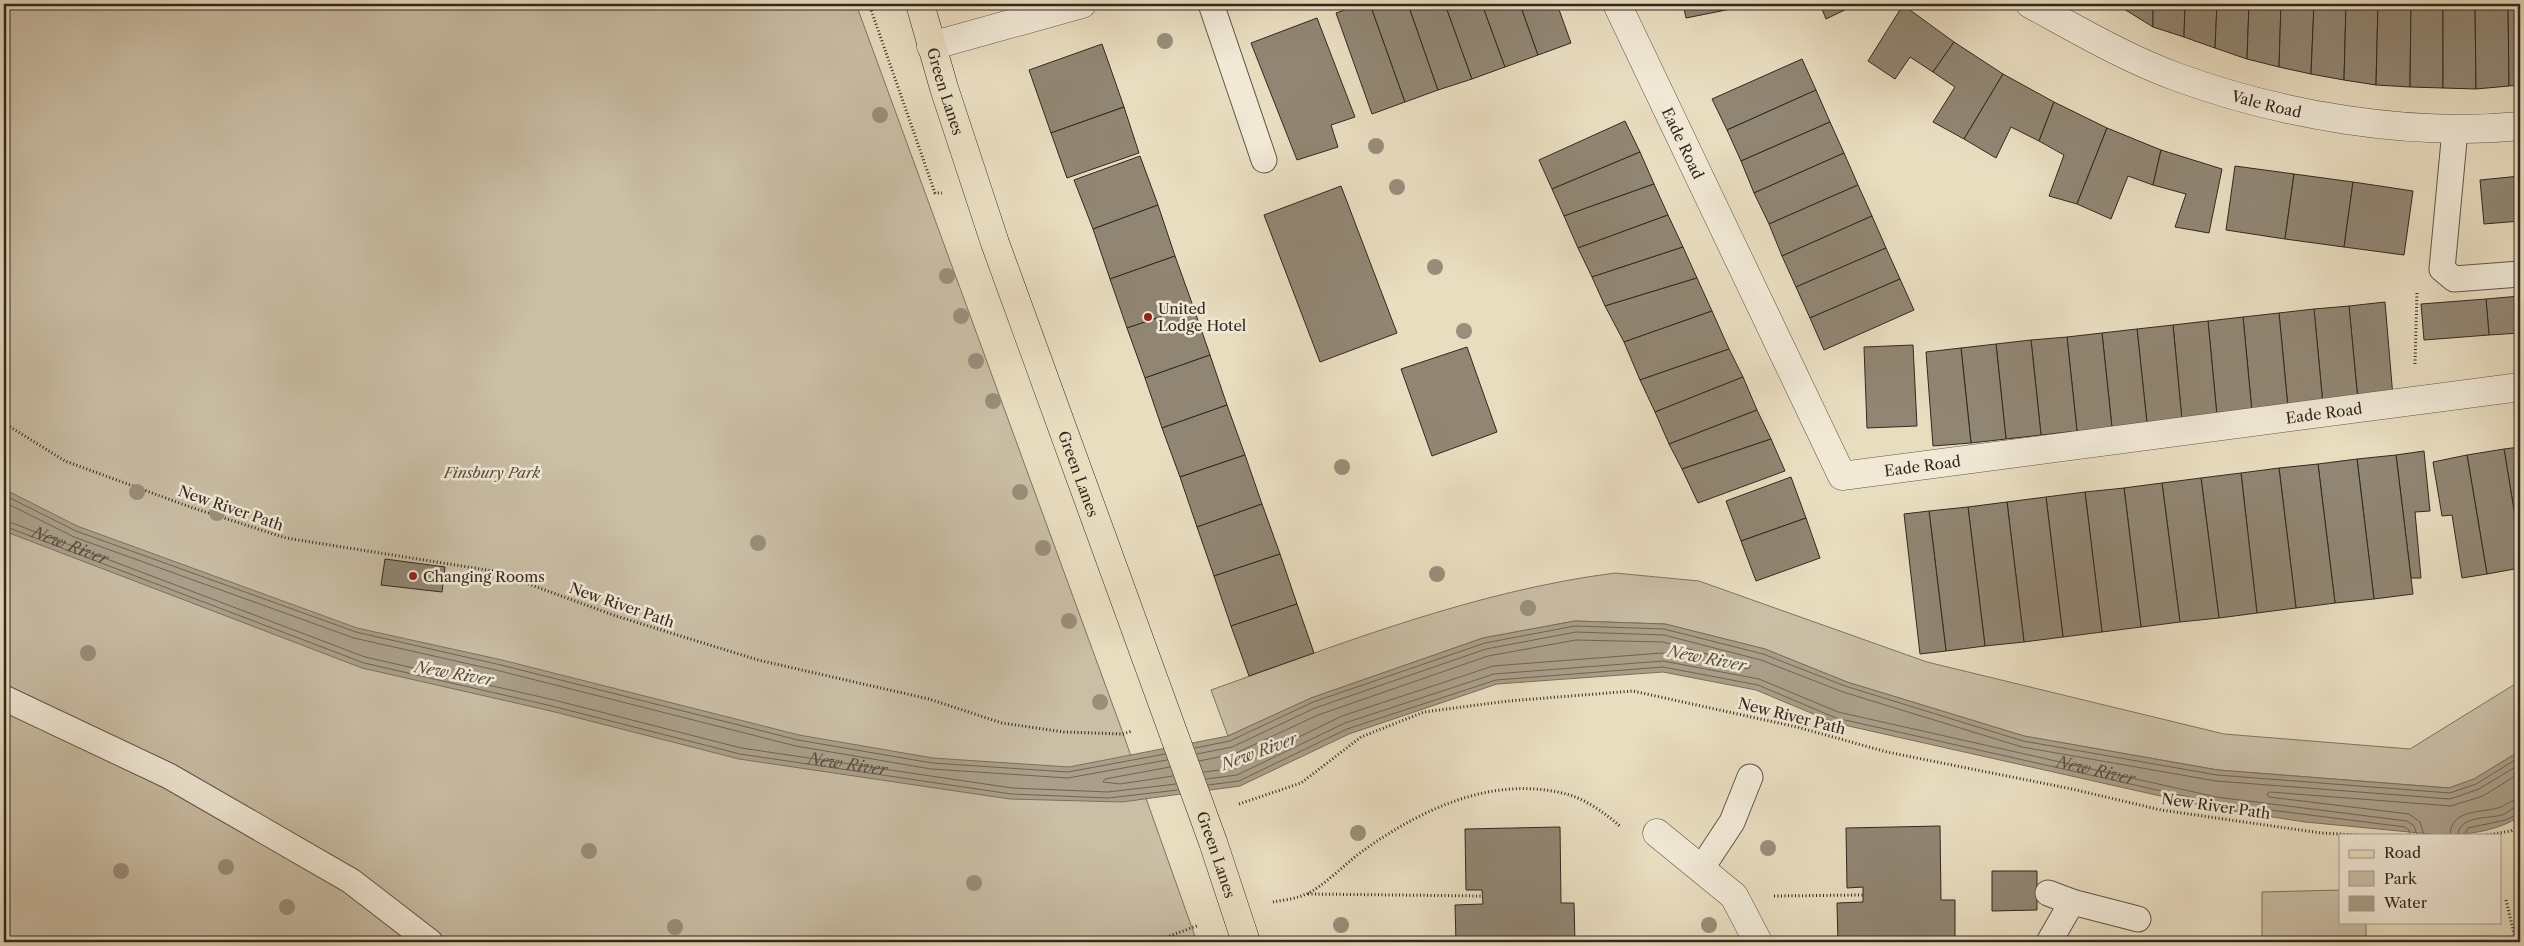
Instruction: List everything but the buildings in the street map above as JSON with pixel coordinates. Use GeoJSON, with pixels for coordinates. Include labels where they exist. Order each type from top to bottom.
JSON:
{"type":"FeatureCollection","features":[{"type":"Feature","properties":{"kind":"main road","name":"Green Lanes"},"geometry":{"type":"LineString","coordinates":[[920,4],[931,46],[995,243],[1213,842],[1246,942]]}},
{"type":"Feature","properties":{"kind":"street"},"geometry":{"type":"LineString","coordinates":[[931,46],[1082,4]]}},
{"type":"Feature","properties":{"kind":"street","name":"Eade Road"},"geometry":{"type":"LineString","coordinates":[[1617,4],[1842,476],[2520,387]]}},
{"type":"Feature","properties":{"kind":"street","name":"Vale Road"},"geometry":{"type":"LineString","coordinates":[[2030,4],[2112,49],[2176,76],[2256,102],[2319,116],[2455,130],[2520,126]]}},
{"type":"Feature","properties":{"kind":"street"},"geometry":{"type":"LineString","coordinates":[[1657,833],[1734,896],[1758,942]]}},
{"type":"Feature","properties":{"kind":"lane"},"geometry":{"type":"LineString","coordinates":[[1211,4],[1264,160]]}},
{"type":"Feature","properties":{"kind":"lane"},"geometry":{"type":"LineString","coordinates":[[2455,130],[2442,269],[2454,279],[2520,274]]}},
{"type":"Feature","properties":{"kind":"lane"},"geometry":{"type":"LineString","coordinates":[[4,698],[177,781],[351,881],[430,942]]}},
{"type":"Feature","properties":{"kind":"lane"},"geometry":{"type":"LineString","coordinates":[[1701,869],[1732,822],[1750,777]]}},
{"type":"Feature","properties":{"kind":"lane"},"geometry":{"type":"LineString","coordinates":[[2048,893],[2072,902],[2138,918]]}},
{"type":"Feature","properties":{"kind":"lane"},"geometry":{"type":"LineString","coordinates":[[2049,942],[2072,902]]}},
{"type":"Feature","properties":{"kind":"path"},"geometry":{"type":"LineString","coordinates":[[869,4],[935,193]]}},
{"type":"Feature","properties":{"kind":"path"},"geometry":{"type":"LineString","coordinates":[[2414,336],[2415,310]]}},
{"type":"Feature","properties":{"kind":"path","name":"New River Path"},"geometry":{"type":"LineString","coordinates":[[4,423],[65,461],[193,508],[286,538],[493,571],[616,616],[758,660],[929,699],[1002,722],[1064,732],[1123,734],[1132,731]]}},
{"type":"Feature","properties":{"kind":"path","name":"New River Path"},"geometry":{"type":"LineString","coordinates":[[1239,804],[1301,783],[1361,737],[1424,712],[1508,701],[1633,691],[1797,727],[1887,752],[2072,789],[2161,810],[2340,834]]}},
{"type":"Feature","properties":{"kind":"path"},"geometry":{"type":"LineString","coordinates":[[1307,894],[1364,850],[1427,810],[1476,794],[1524,788],[1568,794],[1606,814],[1644,846],[1657,833]]}},
{"type":"Feature","properties":{"kind":"path"},"geometry":{"type":"LineString","coordinates":[[2493,834],[2511,831],[2520,825]]}},
{"type":"Feature","properties":{"kind":"path"},"geometry":{"type":"LineString","coordinates":[[1273,902],[1307,894],[1482,896]]}},
{"type":"Feature","properties":{"kind":"path"},"geometry":{"type":"LineString","coordinates":[[1734,896],[1863,895]]}},
{"type":"Feature","properties":{"kind":"path"},"geometry":{"type":"LineString","coordinates":[[2506,900],[2516,942]]}},
{"type":"Feature","properties":{"kind":"path"},"geometry":{"type":"LineString","coordinates":[[1161,942],[1167,936],[1199,926]]}},
{"type":"Feature","properties":{"kind":"green space","name":"Finsbury Park"},"geometry":{"type":"Polygon","coordinates":[[[4,4],[856,4],[1120,725],[1197,942],[4,942],[4,4]]]}},
{"type":"Feature","properties":{"kind":"green space"},"geometry":{"type":"Polygon","coordinates":[[[1615,573],[1699,581],[1927,662],[2224,734],[2410,749],[2520,681],[2520,751],[2474,779],[2449,788],[2218,770],[2024,736],[1847,682],[1765,649],[1665,624],[1575,621],[1483,638],[1311,698],[1228,736],[1211,690],[1360,637],[1460,606],[1511,592],[1615,573]]]}},
{"type":"Feature","properties":{"kind":"green space"},"geometry":{"type":"Polygon","coordinates":[[[2339,890],[2339,924],[2366,924],[2366,942],[2262,942],[2262,892],[2339,890]]]}},
{"type":"Feature","properties":{"kind":"water","name":"New River"},"geometry":{"type":"Polygon","coordinates":[[[4,489],[77,526],[357,628],[502,660],[799,735],[933,758],[1069,767],[1228,736],[1311,698],[1483,638],[1575,621],[1665,624],[1765,649],[1847,682],[2024,736],[2218,770],[2449,788],[2474,779],[2520,751],[2520,816],[2492,829],[2461,834],[2431,834],[2305,822],[2214,808],[1835,723],[1756,690],[1663,672],[1497,684],[1349,734],[1240,786],[1122,802],[1010,799],[739,759],[551,711],[362,668],[4,531],[4,489]]]}},
{"type":"Feature","properties":{"kind":"place","name":"United Lodge Hotel"},"geometry":{"type":"Point","coordinates":[1148,317]}},
{"type":"Feature","properties":{"kind":"place","name":"Changing Rooms"},"geometry":{"type":"Point","coordinates":[413,576]}}]}
